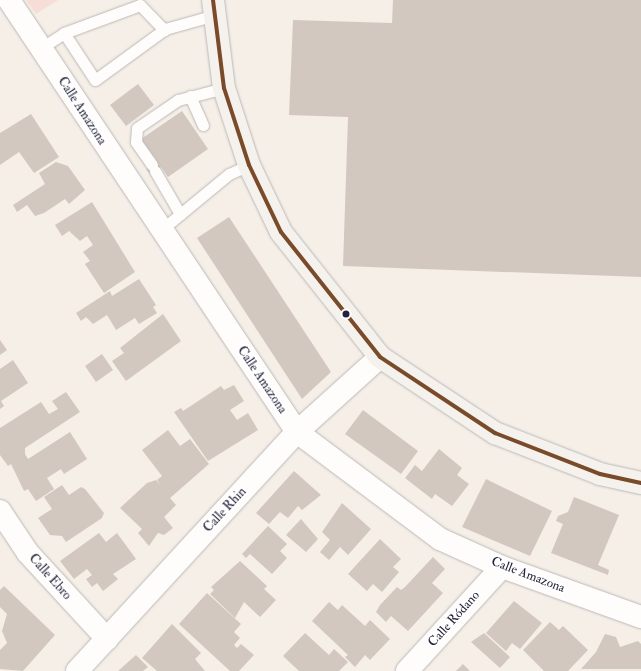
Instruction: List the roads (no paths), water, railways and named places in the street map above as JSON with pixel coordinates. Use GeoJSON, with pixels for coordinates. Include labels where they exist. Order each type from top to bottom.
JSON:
{"type":"FeatureCollection","features":[{"type":"Feature","properties":{"kind":"main road"},"geometry":{"type":"LineString","coordinates":[[214,7],[224,88],[249,164],[280,232],[380,357],[495,433],[600,474],[641,483]]}},
{"type":"Feature","properties":{"kind":"street","name":"Calle Amazona"},"geometry":{"type":"LineString","coordinates":[[9,0],[297,432],[440,538],[502,567],[641,617]]}},
{"type":"Feature","properties":{"kind":"street","name":"Calle Rhin"},"geometry":{"type":"LineString","coordinates":[[77,671],[297,432],[380,357]]}},
{"type":"Feature","properties":{"kind":"street","name":"Calle Ebro"},"geometry":{"type":"LineString","coordinates":[[0,511],[28,553],[107,639]]}},
{"type":"Feature","properties":{"kind":"street","name":"Calle Ródano"},"geometry":{"type":"LineString","coordinates":[[407,671],[502,567]]}},
{"type":"Feature","properties":{"kind":"lane"},"geometry":{"type":"LineString","coordinates":[[41,48],[64,33],[140,5],[164,30]]}},
{"type":"Feature","properties":{"kind":"lane"},"geometry":{"type":"LineString","coordinates":[[64,33],[95,80],[164,30],[214,7]]}},
{"type":"Feature","properties":{"kind":"lane"},"geometry":{"type":"LineString","coordinates":[[180,214],[154,168],[136,142],[136,128],[178,100],[224,88]]}},
{"type":"Feature","properties":{"kind":"lane"},"geometry":{"type":"LineString","coordinates":[[190,96],[203,125]]}},
{"type":"Feature","properties":{"kind":"lane"},"geometry":{"type":"LineString","coordinates":[[161,230],[229,174],[249,164]]}}]}
